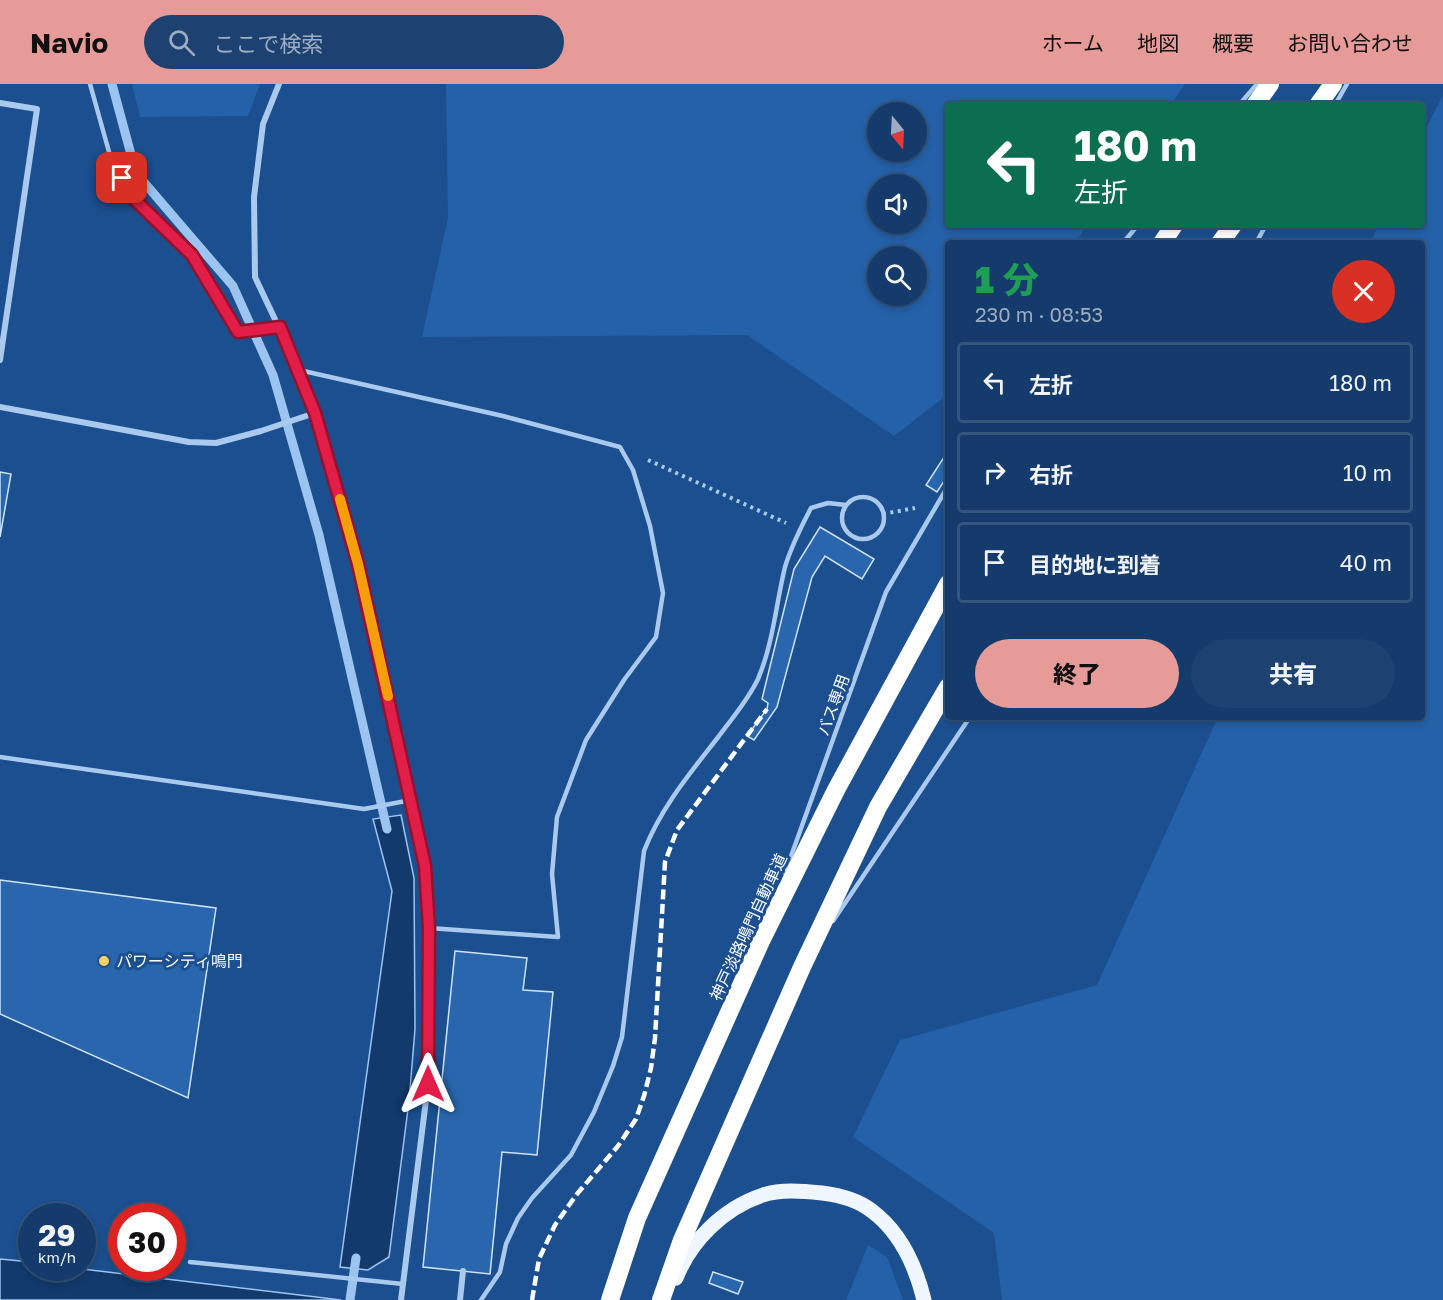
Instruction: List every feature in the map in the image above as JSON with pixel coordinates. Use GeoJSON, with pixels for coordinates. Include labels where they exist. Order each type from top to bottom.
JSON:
{"type":"FeatureCollection","features":[{"type":"Feature","properties":{"kind":"highway"},"geometry":{"type":"LineString","coordinates":[[1258,102],[1270,84]]}},
{"type":"Feature","properties":{"kind":"highway"},"geometry":{"type":"LineString","coordinates":[[1320,102],[1333,84]]}},
{"type":"Feature","properties":{"kind":"highway","name":"神戸淡路鳴門自動車道"},"geometry":{"type":"LineString","coordinates":[[610,1300],[637,1218],[761,941],[836,790],[945,590]]}},
{"type":"Feature","properties":{"kind":"highway"},"geometry":{"type":"LineString","coordinates":[[661,1300],[682,1240],[802,968],[878,807],[945,692]]}},
{"type":"Feature","properties":{"kind":"main road"},"geometry":{"type":"LineString","coordinates":[[668,1300],[682,1265],[701,1237],[727,1212],[764,1194],[804,1191],[843,1196],[872,1211],[900,1239],[919,1280],[924,1300]]}},
{"type":"Feature","properties":{"kind":"street"},"geometry":{"type":"LineString","coordinates":[[279,84],[263,124],[254,197],[255,277],[299,370],[315,413],[358,564],[425,866],[429,928],[428,1084],[401,1300]]}},
{"type":"Feature","properties":{"kind":"street"},"geometry":{"type":"LineString","coordinates":[[0,103],[37,109],[0,360]]}},
{"type":"Feature","properties":{"kind":"street"},"geometry":{"type":"LineString","coordinates":[[0,407],[189,441],[216,443],[315,413]]}},
{"type":"Feature","properties":{"kind":"street"},"geometry":{"type":"LineString","coordinates":[[460,1300],[463,1271]]}},
{"type":"Feature","properties":{"kind":"lane"},"geometry":{"type":"LineString","coordinates":[[90,84],[111,159],[132,197],[192,255],[238,332],[280,327]]}},
{"type":"Feature","properties":{"kind":"lane"},"geometry":{"type":"LineString","coordinates":[[1242,102],[1257,84]]}},
{"type":"Feature","properties":{"kind":"lane"},"geometry":{"type":"LineString","coordinates":[[1337,102],[1347,84]]}},
{"type":"Feature","properties":{"kind":"lane"},"geometry":{"type":"LineString","coordinates":[[1126,240],[1136,228]]}},
{"type":"Feature","properties":{"kind":"lane"},"geometry":{"type":"LineString","coordinates":[[299,370],[503,416],[620,447],[633,470],[650,526],[663,592],[656,637],[624,680],[586,740],[557,817],[552,874],[558,937],[429,928]]}},
{"type":"Feature","properties":{"kind":"lane","name":"バス専用"},"geometry":{"type":"LineString","coordinates":[[761,941],[886,592],[945,491]]}},
{"type":"Feature","properties":{"kind":"lane"},"geometry":{"type":"LineString","coordinates":[[864,497],[876,502],[883,514],[882,527],[878,532],[872,537],[858,539],[852,536],[843,525],[841,518],[846,505],[864,497]]}},
{"type":"Feature","properties":{"kind":"lane"},"geometry":{"type":"LineString","coordinates":[[481,1300],[500,1272],[506,1244],[518,1218],[532,1198],[571,1155],[594,1112],[614,1066],[626,1012],[644,851],[653,828],[668,804],[747,700],[758,678],[786,566],[799,529],[811,508],[828,503],[846,505]]}},
{"type":"Feature","properties":{"kind":"lane"},"geometry":{"type":"LineString","coordinates":[[802,968],[968,720]]}},
{"type":"Feature","properties":{"kind":"lane"},"geometry":{"type":"LineString","coordinates":[[0,757],[364,809],[411,800]]}},
{"type":"Feature","properties":{"kind":"lane"},"geometry":{"type":"LineString","coordinates":[[190,1262],[403,1284]]}},
{"type":"Feature","properties":{"kind":"path"},"geometry":{"type":"LineString","coordinates":[[620,447],[799,529]]}},
{"type":"Feature","properties":{"kind":"path"},"geometry":{"type":"LineString","coordinates":[[883,514],[923,506]]}},
{"type":"Feature","properties":{"kind":"shaded area"},"geometry":{"type":"Polygon","coordinates":[[[132,84],[260,84],[248,116],[140,117],[132,84]]]}},
{"type":"Feature","properties":{"kind":"shaded area"},"geometry":{"type":"Polygon","coordinates":[[[446,84],[1185,84],[1172,102],[945,102],[945,228],[1085,228],[1077,240],[945,240],[945,396],[894,436],[747,335],[422,337],[448,218],[446,84]]]}},
{"type":"Feature","properties":{"kind":"shaded area"},"geometry":{"type":"Polygon","coordinates":[[[1443,95],[1443,1300],[1002,1300],[994,1233],[853,1137],[900,1040],[1097,985],[1217,720],[1425,720],[1425,240],[1372,240],[1378,228],[1425,228],[1425,130],[1443,95]]]}},
{"type":"Feature","properties":{"kind":"shaded area"},"geometry":{"type":"Polygon","coordinates":[[[401,815],[414,878],[415,1029],[409,1101],[389,1257],[368,1270],[340,1267],[392,891],[373,819],[401,815]]]}},
{"type":"Feature","properties":{"kind":"shaded area"},"geometry":{"type":"Polygon","coordinates":[[[868,1245],[887,1257],[903,1300],[846,1300],[868,1245]]]}},
{"type":"Feature","properties":{"kind":"shaded area"},"geometry":{"type":"Polygon","coordinates":[[[0,1259],[18,1261],[18,1281],[96,1281],[96,1271],[108,1272],[108,1281],[182,1281],[341,1300],[0,1300],[0,1259]]]}},
{"type":"Feature","properties":{"kind":"building"},"geometry":{"type":"Polygon","coordinates":[[[945,456],[945,480],[937,492],[926,485],[945,456]]]}},
{"type":"Feature","properties":{"kind":"building"},"geometry":{"type":"Polygon","coordinates":[[[0,472],[11,474],[0,537],[0,472]]]}},
{"type":"Feature","properties":{"kind":"building"},"geometry":{"type":"Polygon","coordinates":[[[820,527],[874,559],[862,579],[825,556],[812,577],[777,707],[754,740],[747,736],[767,709],[768,703],[762,699],[794,569],[820,527]]]}},
{"type":"Feature","properties":{"kind":"building","name":"パワーシティ鳴門"},"geometry":{"type":"Polygon","coordinates":[[[0,880],[216,908],[188,1098],[0,1014],[0,880]]]}},
{"type":"Feature","properties":{"kind":"building"},"geometry":{"type":"Polygon","coordinates":[[[455,951],[527,958],[523,990],[553,992],[537,1155],[502,1152],[490,1274],[423,1267],[455,951]]]}},
{"type":"Feature","properties":{"kind":"building"},"geometry":{"type":"Polygon","coordinates":[[[713,1272],[743,1282],[738,1294],[709,1283],[713,1272]]]}},
{"type":"Feature","properties":{"kind":"waterway"},"geometry":{"type":"LineString","coordinates":[[112,84],[136,173],[233,286],[273,375],[319,535],[387,829]]}},
{"type":"Feature","properties":{"kind":"waterway"},"geometry":{"type":"LineString","coordinates":[[350,1300],[356,1258]]}},
{"type":"Feature","properties":{"kind":"railway"},"geometry":{"type":"LineString","coordinates":[[532,1300],[539,1259],[555,1225],[577,1194],[618,1146],[636,1119],[644,1096],[655,1038],[665,862],[677,830],[767,709]]}},
{"type":"Feature","properties":{"kind":"slow traffic"},"geometry":{"type":"LineString","coordinates":[[340,499],[358,564],[388,696]]}},
{"type":"Feature","properties":{"kind":"place","name":"パワーシティ鳴門"},"geometry":{"type":"Point","coordinates":[104,961]}},
{"type":"Feature","properties":{"kind":"route"},"geometry":{"type":"LineString","coordinates":[[122,178],[132,197],[192,255],[238,332],[280,327],[315,413],[358,564],[425,866],[429,928],[428,1084]]}}]}
